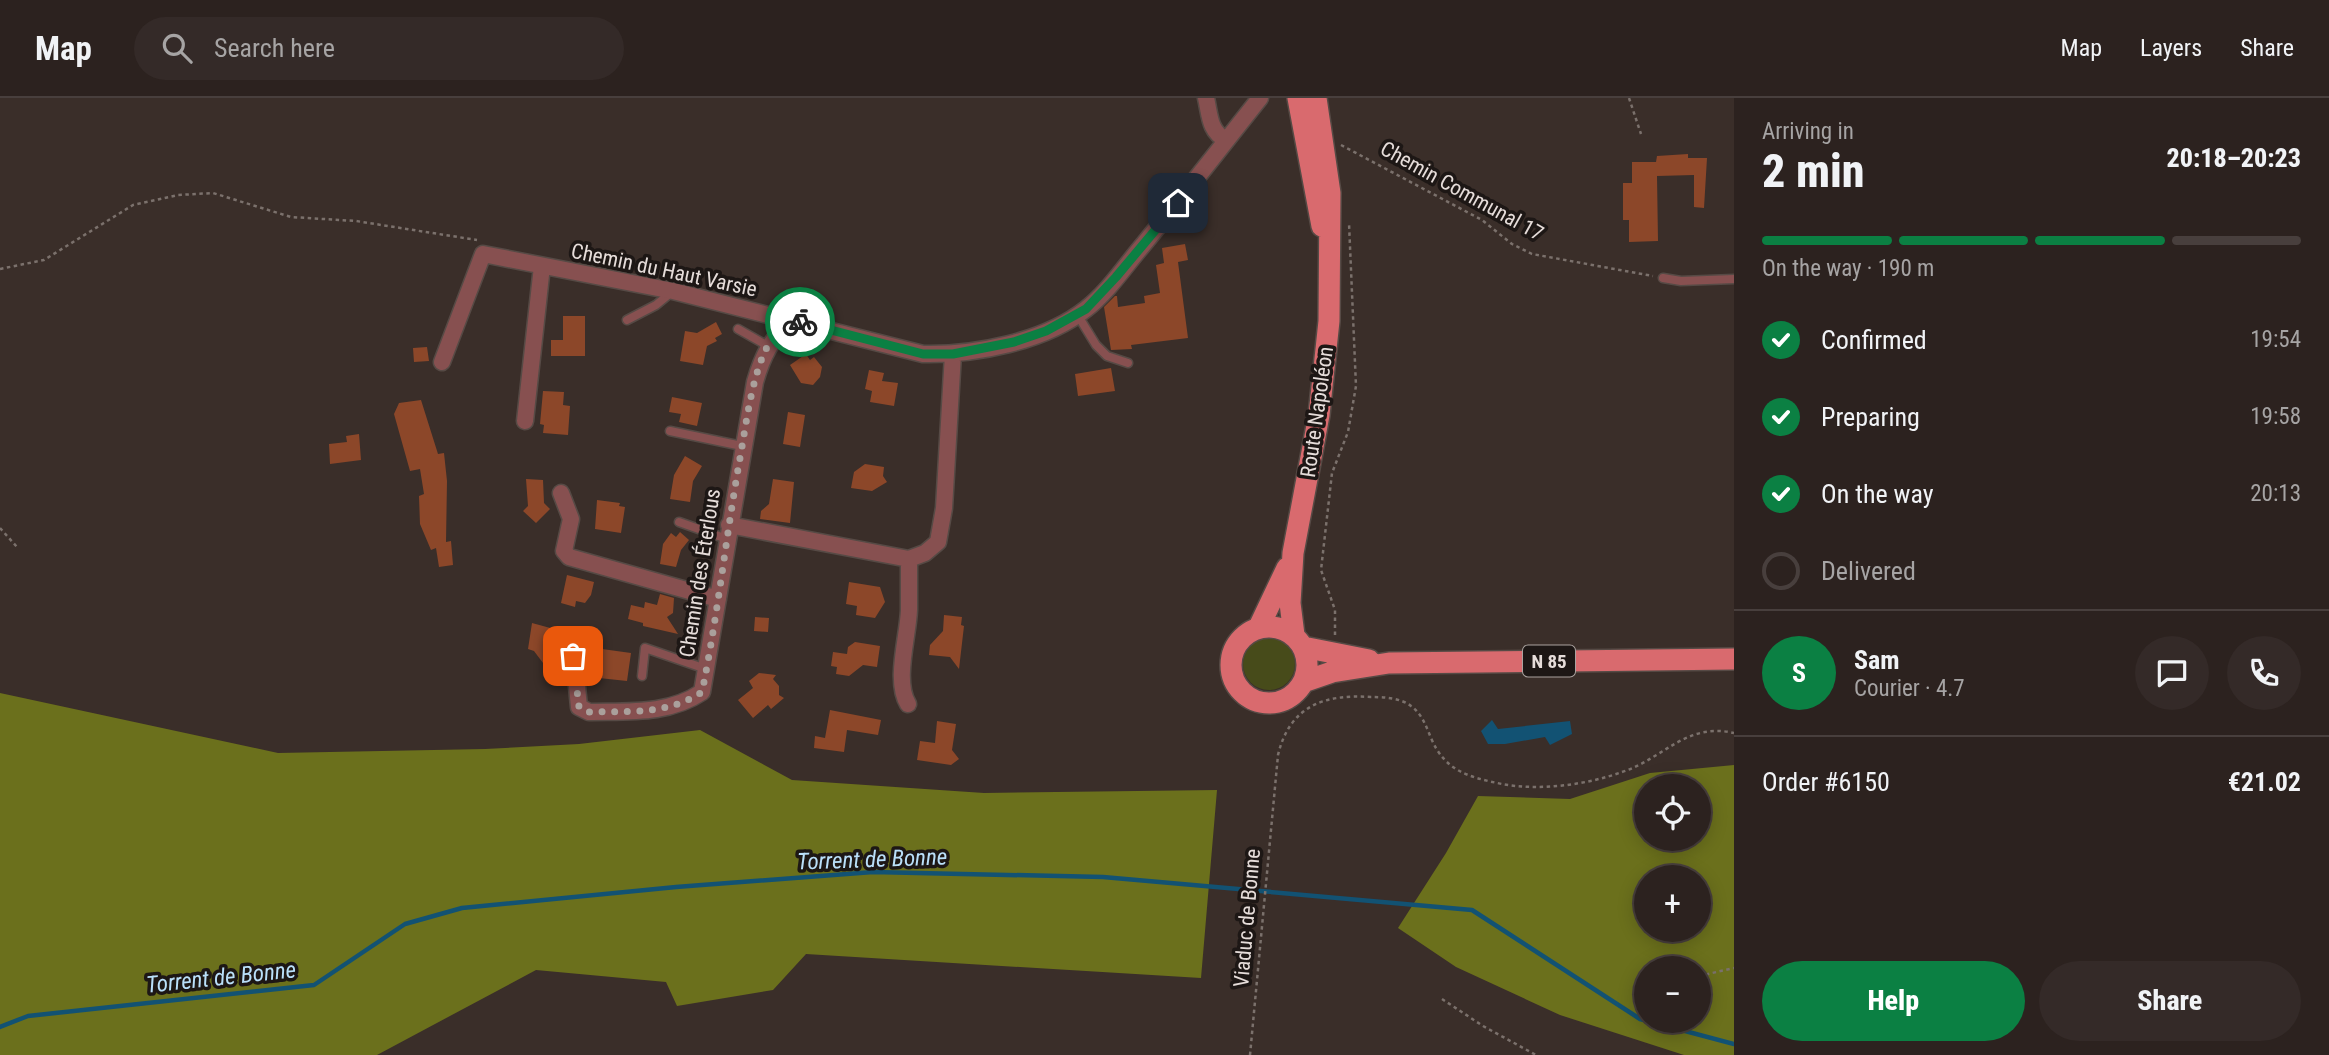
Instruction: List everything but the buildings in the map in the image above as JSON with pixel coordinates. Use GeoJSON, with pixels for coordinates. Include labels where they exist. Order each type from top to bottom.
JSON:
{"type":"FeatureCollection","features":[{"type":"Feature","properties":{"kind":"main road"},"geometry":{"type":"LineString","coordinates":[[1298,98],[1329,270]]}},
{"type":"Feature","properties":{"kind":"main road"},"geometry":{"type":"LineString","coordinates":[[1316,98],[1333,147],[1329,270]]}},
{"type":"Feature","properties":{"kind":"main road","name":"Route Napoléon"},"geometry":{"type":"LineString","coordinates":[[1299,641],[1290,603],[1293,553],[1320,415],[1329,321],[1329,270]]}},
{"type":"Feature","properties":{"kind":"main road","name":"Route Napoléon"},"geometry":{"type":"LineString","coordinates":[[1259,627],[1293,553]]}},
{"type":"Feature","properties":{"kind":"main road"},"geometry":{"type":"LineString","coordinates":[[1272,626],[1284,629],[1299,641],[1307,658],[1307,671],[1303,682],[1290,697],[1269,704],[1247,697],[1238,688],[1232,677],[1230,664],[1239,641],[1248,633],[1259,627],[1272,626]]}},
{"type":"Feature","properties":{"kind":"main road","name":"N 85"},"geometry":{"type":"LineString","coordinates":[[1299,641],[1389,663]]}},
{"type":"Feature","properties":{"kind":"main road","name":"N 85"},"geometry":{"type":"LineString","coordinates":[[1303,682],[1332,672],[1389,663],[1734,659]]}},
{"type":"Feature","properties":{"kind":"street"},"geometry":{"type":"LineString","coordinates":[[1206,98],[1214,130],[1226,141]]}},
{"type":"Feature","properties":{"kind":"street","name":"Chemin du Haut Varsie"},"geometry":{"type":"LineString","coordinates":[[483,254],[673,291],[923,354],[953,354],[1014,342],[1046,331],[1086,309],[1193,184],[1260,98]]}},
{"type":"Feature","properties":{"kind":"street"},"geometry":{"type":"LineString","coordinates":[[1309,98],[1333,147]]}},
{"type":"Feature","properties":{"kind":"street"},"geometry":{"type":"LineString","coordinates":[[442,362],[483,254]]}},
{"type":"Feature","properties":{"kind":"street"},"geometry":{"type":"LineString","coordinates":[[525,421],[542,266]]}},
{"type":"Feature","properties":{"kind":"street","name":"Chemin des Éterlous"},"geometry":{"type":"LineString","coordinates":[[567,642],[573,656],[579,707],[589,712],[659,709],[685,703],[702,692],[755,382],[762,356],[790,320]]}},
{"type":"Feature","properties":{"kind":"street"},"geometry":{"type":"LineString","coordinates":[[728,532],[909,559],[925,554],[938,542],[944,508],[953,354]]}},
{"type":"Feature","properties":{"kind":"street"},"geometry":{"type":"LineString","coordinates":[[561,493],[572,519],[564,551],[569,557],[719,599]]}},
{"type":"Feature","properties":{"kind":"street"},"geometry":{"type":"LineString","coordinates":[[908,704],[903,696],[902,678],[909,611],[909,559]]}},
{"type":"Feature","properties":{"kind":"lane"},"geometry":{"type":"LineString","coordinates":[[1663,278],[1681,281],[1734,279]]}},
{"type":"Feature","properties":{"kind":"lane"},"geometry":{"type":"LineString","coordinates":[[627,320],[656,305],[673,291]]}},
{"type":"Feature","properties":{"kind":"lane"},"geometry":{"type":"LineString","coordinates":[[1077,314],[1096,345],[1107,356],[1128,363]]}},
{"type":"Feature","properties":{"kind":"lane"},"geometry":{"type":"LineString","coordinates":[[738,329],[768,346]]}},
{"type":"Feature","properties":{"kind":"lane"},"geometry":{"type":"LineString","coordinates":[[670,431],[742,446]]}},
{"type":"Feature","properties":{"kind":"lane"},"geometry":{"type":"LineString","coordinates":[[679,522],[728,532]]}},
{"type":"Feature","properties":{"kind":"lane"},"geometry":{"type":"LineString","coordinates":[[642,676],[645,648],[706,669]]}},
{"type":"Feature","properties":{"kind":"path"},"geometry":{"type":"LineString","coordinates":[[1629,98],[1641,134]]}},
{"type":"Feature","properties":{"kind":"path","name":"Chemin Communal 17"},"geometry":{"type":"LineString","coordinates":[[1333,147],[1482,220],[1512,244],[1532,254],[1663,278]]}},
{"type":"Feature","properties":{"kind":"path"},"geometry":{"type":"LineString","coordinates":[[0,270],[44,260],[133,205],[178,195],[213,192],[291,217],[356,221],[479,240],[483,254]]}},
{"type":"Feature","properties":{"kind":"path"},"geometry":{"type":"LineString","coordinates":[[0,528],[17,547]]}},
{"type":"Feature","properties":{"kind":"path","name":"Viaduc de Bonne"},"geometry":{"type":"LineString","coordinates":[[1250,1055],[1281,743],[1293,723],[1312,705],[1337,697],[1380,697],[1409,705],[1419,713],[1434,746],[1452,768],[1504,784],[1544,787],[1624,772],[1684,737],[1708,731],[1734,733]]}},
{"type":"Feature","properties":{"kind":"path"},"geometry":{"type":"LineString","coordinates":[[1711,973],[1734,968]]}},
{"type":"Feature","properties":{"kind":"path"},"geometry":{"type":"LineString","coordinates":[[1443,999],[1483,1026],[1536,1055]]}},
{"type":"Feature","properties":{"kind":"green space"},"geometry":{"type":"Polygon","coordinates":[[[1269,638],[1279,640],[1287,646],[1293,654],[1293,674],[1287,682],[1279,688],[1269,690],[1259,688],[1251,682],[1245,674],[1243,664],[1245,654],[1251,646],[1259,640],[1269,638]]]}},
{"type":"Feature","properties":{"kind":"shaded area"},"geometry":{"type":"Polygon","coordinates":[[[0,693],[278,753],[485,749],[579,744],[700,730],[792,780],[984,793],[1217,790],[1201,978],[806,954],[773,990],[677,1006],[666,982],[536,970],[377,1055],[0,1055],[0,693]]]}},
{"type":"Feature","properties":{"kind":"shaded area"},"geometry":{"type":"Polygon","coordinates":[[[1734,765],[1734,1055],[1684,1055],[1560,1015],[1456,967],[1398,928],[1446,853],[1478,796],[1570,799],[1634,778],[1634,851],[1711,851],[1711,774],[1647,774],[1734,765]]]}},
{"type":"Feature","properties":{"kind":"water"},"geometry":{"type":"Polygon","coordinates":[[[1492,720],[1498,729],[1570,721],[1572,734],[1550,745],[1545,737],[1488,744],[1481,731],[1492,720]]]}},
{"type":"Feature","properties":{"kind":"waterway","name":"Torrent de Bonne"},"geometry":{"type":"LineString","coordinates":[[0,1027],[28,1016],[314,985],[405,924],[462,908],[676,887],[873,872],[1103,877],[1472,910],[1640,1019],[1734,1044]]}},
{"type":"Feature","properties":{"kind":"way so far"},"geometry":{"type":"LineString","coordinates":[[573,656],[579,707],[589,712],[659,709],[685,703],[702,692],[755,382],[762,356],[774,337],[790,320],[800,322]]}},
{"type":"Feature","properties":{"kind":"route"},"geometry":{"type":"LineString","coordinates":[[800,322],[923,354],[953,354],[1014,342],[1046,331],[1086,309],[1178,203]]}}]}
